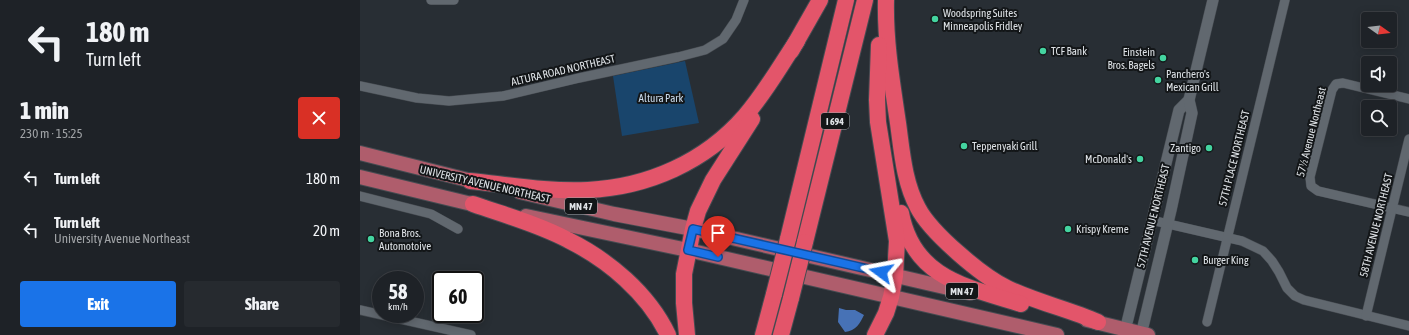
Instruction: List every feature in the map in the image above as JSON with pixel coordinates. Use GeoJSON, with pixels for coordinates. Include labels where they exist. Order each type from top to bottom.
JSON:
{"type":"FeatureCollection","features":[{"type":"Feature","properties":{"kind":"highway"},"geometry":{"type":"LineString","coordinates":[[687,335],[683,282],[688,250],[698,211],[706,194],[767,95],[820,0]]}},
{"type":"Feature","properties":{"kind":"highway","name":"I 694"},"geometry":{"type":"LineString","coordinates":[[763,335],[846,0]]}},
{"type":"Feature","properties":{"kind":"highway","name":"I 694"},"geometry":{"type":"LineString","coordinates":[[781,335],[865,0]]}},
{"type":"Feature","properties":{"kind":"highway"},"geometry":{"type":"LineString","coordinates":[[875,335],[886,313],[891,297],[895,276],[896,249],[896,235],[878,122],[877,100],[879,53],[885,0]]}},
{"type":"Feature","properties":{"kind":"highway"},"geometry":{"type":"LineString","coordinates":[[885,0],[886,43],[903,163],[909,185],[919,210],[939,235],[991,279],[1007,288],[1098,322]]}},
{"type":"Feature","properties":{"kind":"highway"},"geometry":{"type":"LineString","coordinates":[[470,181],[554,189],[588,190],[630,184],[646,180],[677,168],[710,148],[738,123],[762,94],[797,41]]}},
{"type":"Feature","properties":{"kind":"highway"},"geometry":{"type":"LineString","coordinates":[[879,53],[883,105],[902,217],[908,236],[914,247],[932,268],[952,281],[1030,306]]}},
{"type":"Feature","properties":{"kind":"highway"},"geometry":{"type":"LineString","coordinates":[[473,204],[554,233],[592,254],[620,274],[639,293],[656,315],[668,335]]}},
{"type":"Feature","properties":{"kind":"main road","name":"UNIVERSITY AVENUE NORTHEAST"},"geometry":{"type":"LineString","coordinates":[[360,153],[470,181],[614,214],[693,229],[1098,322],[1124,332],[1143,334]]}},
{"type":"Feature","properties":{"kind":"main road","name":"UNIVERSITY AVENUE NORTHEAST"},"geometry":{"type":"LineString","coordinates":[[360,177],[509,213],[688,250],[1057,335]]}},
{"type":"Feature","properties":{"kind":"street"},"geometry":{"type":"LineString","coordinates":[[433,0],[454,0]]}},
{"type":"Feature","properties":{"kind":"street","name":"ALTURA ROAD NORTHEAST"},"geometry":{"type":"LineString","coordinates":[[360,86],[417,98],[449,101],[504,96],[705,50],[723,39],[736,20],[744,0]]}},
{"type":"Feature","properties":{"kind":"street","name":"57TH AVENUE NORTHEAST"},"geometry":{"type":"LineString","coordinates":[[1143,334],[1192,113],[1189,100],[1213,0]]}},
{"type":"Feature","properties":{"kind":"street","name":"57TH PLACE NORTHEAST"},"geometry":{"type":"LineString","coordinates":[[1207,322],[1285,0]]}},
{"type":"Feature","properties":{"kind":"street","name":"57½ Avenue Northeast"},"geometry":{"type":"LineString","coordinates":[[1392,208],[1318,191],[1311,186],[1310,177],[1330,97],[1336,84],[1343,83],[1409,99]]}},
{"type":"Feature","properties":{"kind":"street","name":"57TH AVENUE NORTHEAST"},"geometry":{"type":"LineString","coordinates":[[1124,332],[1179,110],[1189,100]]}},
{"type":"Feature","properties":{"kind":"street","name":"58TH AVENUE NORTHEAST"},"geometry":{"type":"LineString","coordinates":[[1366,316],[1409,139]]}},
{"type":"Feature","properties":{"kind":"street"},"geometry":{"type":"LineString","coordinates":[[360,196],[431,214],[458,229]]}},
{"type":"Feature","properties":{"kind":"street"},"geometry":{"type":"LineString","coordinates":[[1392,208],[1409,212]]}},
{"type":"Feature","properties":{"kind":"street"},"geometry":{"type":"LineString","coordinates":[[1151,220],[1228,237],[1242,241],[1263,251],[1279,272],[1288,288],[1295,296],[1304,300],[1409,326]]}},
{"type":"Feature","properties":{"kind":"street"},"geometry":{"type":"LineString","coordinates":[[360,310],[460,334],[471,335]]}},
{"type":"Feature","properties":{"kind":"green space","name":"Altura Park"},"geometry":{"type":"Polygon","coordinates":[[[685,61],[699,123],[622,136],[613,76],[685,61]]]}},
{"type":"Feature","properties":{"kind":"shaded area"},"geometry":{"type":"Polygon","coordinates":[[[839,308],[855,310],[864,315],[855,328],[845,332],[838,322],[839,308]]]}},
{"type":"Feature","properties":{"kind":"place","name":"Woodspring Suites Minneapolis Fridley"},"geometry":{"type":"Point","coordinates":[935,19]}},
{"type":"Feature","properties":{"kind":"place","name":"TCF Bank"},"geometry":{"type":"Point","coordinates":[1043,51]}},
{"type":"Feature","properties":{"kind":"place","name":"Einstein Bros. Bagels"},"geometry":{"type":"Point","coordinates":[1163,58]}},
{"type":"Feature","properties":{"kind":"place","name":"Panchero's Mexican Grill"},"geometry":{"type":"Point","coordinates":[1158,80]}},
{"type":"Feature","properties":{"kind":"place","name":"Teppenyaki Grill"},"geometry":{"type":"Point","coordinates":[964,146]}},
{"type":"Feature","properties":{"kind":"place","name":"Zantigo"},"geometry":{"type":"Point","coordinates":[1209,148]}},
{"type":"Feature","properties":{"kind":"place","name":"McDonald's"},"geometry":{"type":"Point","coordinates":[1140,159]}},
{"type":"Feature","properties":{"kind":"place","name":"Krispy Kreme"},"geometry":{"type":"Point","coordinates":[1068,229]}},
{"type":"Feature","properties":{"kind":"place","name":"Bona Bros. Automotoive"},"geometry":{"type":"Point","coordinates":[371,239]}},
{"type":"Feature","properties":{"kind":"place","name":"Burger King"},"geometry":{"type":"Point","coordinates":[1195,260]}},
{"type":"Feature","properties":{"kind":"route"},"geometry":{"type":"LineString","coordinates":[[718,257],[688,250],[693,229],[881,272]]}}]}
